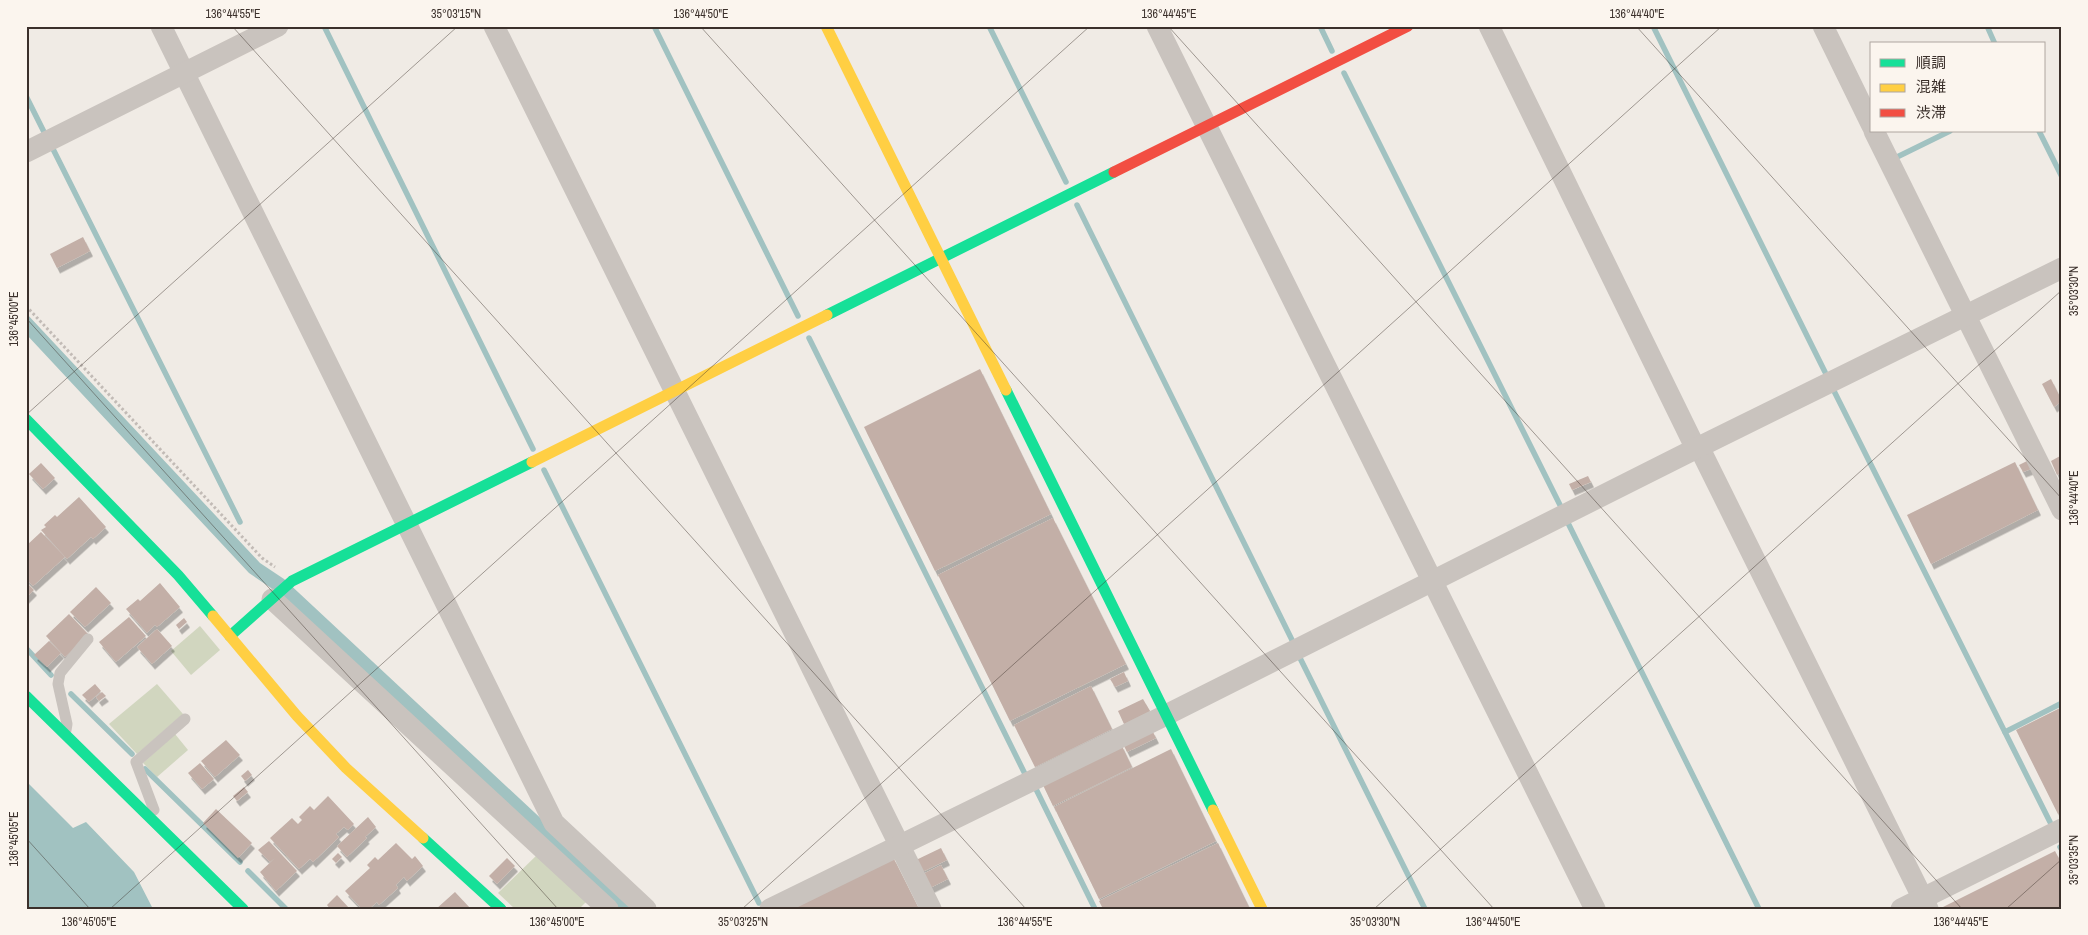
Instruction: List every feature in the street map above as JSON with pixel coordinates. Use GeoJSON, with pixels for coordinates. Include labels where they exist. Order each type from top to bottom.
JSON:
{"type":"FeatureCollection","features":[{"type":"Feature","properties":{"kind":"street"},"geometry":{"type":"LineString","coordinates":[[160,26],[554,823],[646,909]]}},
{"type":"Feature","properties":{"kind":"street"},"geometry":{"type":"LineString","coordinates":[[26,152],[278,26]]}},
{"type":"Feature","properties":{"kind":"street"},"geometry":{"type":"LineString","coordinates":[[494,26],[673,392],[930,909]]}},
{"type":"Feature","properties":{"kind":"street"},"geometry":{"type":"LineString","coordinates":[[826,26],[1262,909]]}},
{"type":"Feature","properties":{"kind":"street"},"geometry":{"type":"LineString","coordinates":[[1157,26],[1595,909]]}},
{"type":"Feature","properties":{"kind":"street"},"geometry":{"type":"LineString","coordinates":[[230,636],[293,581],[1408,26]]}},
{"type":"Feature","properties":{"kind":"street"},"geometry":{"type":"LineString","coordinates":[[1489,26],[1925,903]]}},
{"type":"Feature","properties":{"kind":"street"},"geometry":{"type":"LineString","coordinates":[[1823,26],[1870,122]]}},
{"type":"Feature","properties":{"kind":"street"},"geometry":{"type":"LineString","coordinates":[[1874,132],[2062,510]]}},
{"type":"Feature","properties":{"kind":"street"},"geometry":{"type":"LineString","coordinates":[[770,909],[1166,715],[1433,580],[2062,268]]}},
{"type":"Feature","properties":{"kind":"street"},"geometry":{"type":"LineString","coordinates":[[26,419],[178,575],[297,716],[346,768],[501,909]]}},
{"type":"Feature","properties":{"kind":"street"},"geometry":{"type":"LineString","coordinates":[[273,597],[608,909]]}},
{"type":"Feature","properties":{"kind":"street"},"geometry":{"type":"LineString","coordinates":[[26,696],[243,909]]}},
{"type":"Feature","properties":{"kind":"street"},"geometry":{"type":"LineString","coordinates":[[1901,909],[1925,903],[2062,829]]}},
{"type":"Feature","properties":{"kind":"lane"},"geometry":{"type":"LineString","coordinates":[[65,734],[67,724],[58,684],[60,673],[88,639]]}},
{"type":"Feature","properties":{"kind":"lane"},"geometry":{"type":"LineString","coordinates":[[159,826],[136,762],[185,719]]}},
{"type":"Feature","properties":{"kind":"path"},"geometry":{"type":"LineString","coordinates":[[26,306],[262,558],[293,581]]}},
{"type":"Feature","properties":{"kind":"green space"},"geometry":{"type":"Polygon","coordinates":[[[200,626],[220,650],[191,675],[171,651],[200,626]]]}},
{"type":"Feature","properties":{"kind":"green space"},"geometry":{"type":"Polygon","coordinates":[[[157,684],[183,714],[137,754],[109,724],[157,684]]]}},
{"type":"Feature","properties":{"kind":"green space"},"geometry":{"type":"Polygon","coordinates":[[[175,734],[188,750],[157,777],[143,763],[175,734]]]}},
{"type":"Feature","properties":{"kind":"green space"},"geometry":{"type":"Polygon","coordinates":[[[540,852],[590,898],[579,909],[515,909],[498,893],[540,852]]]}},
{"type":"Feature","properties":{"kind":"water"},"geometry":{"type":"Polygon","coordinates":[[[26,313],[260,563],[284,579],[638,909],[619,909],[271,588],[249,573],[26,334],[26,313]]]}},
{"type":"Feature","properties":{"kind":"water"},"geometry":{"type":"Polygon","coordinates":[[[26,781],[73,828],[86,822],[134,872],[153,909],[26,909],[26,781]]]}},
{"type":"Feature","properties":{"kind":"building"},"geometry":{"type":"Polygon","coordinates":[[[83,237],[90,251],[57,268],[50,254],[83,237]]]}},
{"type":"Feature","properties":{"kind":"building"},"geometry":{"type":"Polygon","coordinates":[[[980,369],[1051,514],[935,571],[864,427],[980,369]]]}},
{"type":"Feature","properties":{"kind":"building"},"geometry":{"type":"Polygon","coordinates":[[[2051,379],[2062,401],[2054,407],[2042,384],[2051,379]]]}},
{"type":"Feature","properties":{"kind":"building"},"geometry":{"type":"Polygon","coordinates":[[[2062,455],[2062,472],[2057,475],[2051,461],[2062,455]]]}},
{"type":"Feature","properties":{"kind":"building"},"geometry":{"type":"Polygon","coordinates":[[[2027,461],[2031,469],[2023,472],[2019,465],[2027,461]]]}},
{"type":"Feature","properties":{"kind":"building"},"geometry":{"type":"Polygon","coordinates":[[[2015,462],[2038,510],[1931,564],[1907,515],[2015,462]]]}},
{"type":"Feature","properties":{"kind":"building"},"geometry":{"type":"Polygon","coordinates":[[[41,463],[55,478],[43,489],[29,474],[41,463]]]}},
{"type":"Feature","properties":{"kind":"building"},"geometry":{"type":"Polygon","coordinates":[[[1588,476],[1591,482],[1572,490],[1569,484],[1588,476]]]}},
{"type":"Feature","properties":{"kind":"building"},"geometry":{"type":"Polygon","coordinates":[[[79,497],[106,527],[93,539],[91,537],[67,559],[41,530],[46,527],[44,525],[55,515],[57,517],[79,497]]]}},
{"type":"Feature","properties":{"kind":"building"},"geometry":{"type":"Polygon","coordinates":[[[1053,518],[1126,664],[1010,721],[938,575],[1053,518]]]}},
{"type":"Feature","properties":{"kind":"building"},"geometry":{"type":"Polygon","coordinates":[[[41,532],[65,557],[33,586],[26,579],[26,546],[41,532]]]}},
{"type":"Feature","properties":{"kind":"building"},"geometry":{"type":"Polygon","coordinates":[[[26,582],[34,590],[26,598],[26,582]]]}},
{"type":"Feature","properties":{"kind":"building"},"geometry":{"type":"Polygon","coordinates":[[[160,583],[180,607],[147,633],[126,609],[138,599],[140,601],[160,583]]]}},
{"type":"Feature","properties":{"kind":"building"},"geometry":{"type":"Polygon","coordinates":[[[96,587],[111,603],[85,627],[70,612],[96,587]]]}},
{"type":"Feature","properties":{"kind":"building"},"geometry":{"type":"Polygon","coordinates":[[[69,614],[89,635],[65,657],[46,636],[69,614]]]}},
{"type":"Feature","properties":{"kind":"building"},"geometry":{"type":"Polygon","coordinates":[[[129,617],[146,636],[116,662],[99,642],[129,617]]]}},
{"type":"Feature","properties":{"kind":"building"},"geometry":{"type":"Polygon","coordinates":[[[184,618],[187,622],[179,629],[176,625],[184,618]]]}},
{"type":"Feature","properties":{"kind":"building"},"geometry":{"type":"Polygon","coordinates":[[[157,629],[172,646],[152,664],[137,647],[157,629]]]}},
{"type":"Feature","properties":{"kind":"building"},"geometry":{"type":"Polygon","coordinates":[[[49,641],[61,653],[47,667],[34,655],[49,641]]]}},
{"type":"Feature","properties":{"kind":"building"},"geometry":{"type":"Polygon","coordinates":[[[1124,672],[1128,681],[1115,687],[1110,679],[1124,672]]]}},
{"type":"Feature","properties":{"kind":"building"},"geometry":{"type":"Polygon","coordinates":[[[95,684],[101,691],[89,702],[82,695],[95,684]]]}},
{"type":"Feature","properties":{"kind":"building"},"geometry":{"type":"Polygon","coordinates":[[[1091,686],[1112,729],[1035,767],[1014,725],[1091,686]]]}},
{"type":"Feature","properties":{"kind":"building"},"geometry":{"type":"Polygon","coordinates":[[[102,692],[106,696],[99,701],[96,697],[102,692]]]}},
{"type":"Feature","properties":{"kind":"building"},"geometry":{"type":"Polygon","coordinates":[[[1143,699],[1150,711],[1124,724],[1118,711],[1143,699]]]}},
{"type":"Feature","properties":{"kind":"building"},"geometry":{"type":"Polygon","coordinates":[[[2062,707],[2062,813],[2058,814],[2016,730],[2062,707]]]}},
{"type":"Feature","properties":{"kind":"building"},"geometry":{"type":"Polygon","coordinates":[[[1152,730],[1156,738],[1127,752],[1123,744],[1152,730]]]}},
{"type":"Feature","properties":{"kind":"building"},"geometry":{"type":"Polygon","coordinates":[[[226,740],[240,755],[215,777],[201,761],[226,740]]]}},
{"type":"Feature","properties":{"kind":"building"},"geometry":{"type":"Polygon","coordinates":[[[1121,744],[1132,767],[1053,806],[1042,783],[1121,744]]]}},
{"type":"Feature","properties":{"kind":"building"},"geometry":{"type":"Polygon","coordinates":[[[1171,749],[1216,841],[1099,899],[1054,807],[1171,749]]]}},
{"type":"Feature","properties":{"kind":"building"},"geometry":{"type":"Polygon","coordinates":[[[200,763],[214,779],[202,789],[188,773],[200,763]]]}},
{"type":"Feature","properties":{"kind":"building"},"geometry":{"type":"Polygon","coordinates":[[[248,770],[252,775],[245,781],[241,776],[248,770]]]}},
{"type":"Feature","properties":{"kind":"building"},"geometry":{"type":"Polygon","coordinates":[[[244,787],[248,792],[237,801],[233,796],[244,787]]]}},
{"type":"Feature","properties":{"kind":"building"},"geometry":{"type":"Polygon","coordinates":[[[328,796],[354,824],[348,830],[344,827],[336,834],[339,837],[313,862],[310,859],[299,869],[270,838],[292,818],[298,824],[302,820],[299,817],[310,806],[314,810],[328,796]]]}},
{"type":"Feature","properties":{"kind":"building"},"geometry":{"type":"Polygon","coordinates":[[[216,809],[252,843],[238,858],[203,823],[216,809]]]}},
{"type":"Feature","properties":{"kind":"building"},"geometry":{"type":"Polygon","coordinates":[[[368,817],[376,827],[347,857],[337,846],[368,817]]]}},
{"type":"Feature","properties":{"kind":"building"},"geometry":{"type":"Polygon","coordinates":[[[269,841],[297,871],[276,891],[260,872],[275,858],[270,862],[258,850],[269,841]]]}},
{"type":"Feature","properties":{"kind":"building"},"geometry":{"type":"Polygon","coordinates":[[[396,843],[412,859],[415,856],[423,866],[407,881],[404,877],[396,885],[398,888],[379,905],[377,902],[369,909],[362,909],[345,891],[370,868],[367,865],[375,857],[378,860],[396,843]]]}},
{"type":"Feature","properties":{"kind":"building"},"geometry":{"type":"Polygon","coordinates":[[[1218,843],[1250,909],[1103,909],[1099,901],[1218,843]]]}},
{"type":"Feature","properties":{"kind":"building"},"geometry":{"type":"Polygon","coordinates":[[[941,848],[947,860],[922,872],[916,860],[941,848]]]}},
{"type":"Feature","properties":{"kind":"building"},"geometry":{"type":"Polygon","coordinates":[[[2055,851],[2062,864],[2062,909],[1939,909],[2055,851]]]}},
{"type":"Feature","properties":{"kind":"building"},"geometry":{"type":"Polygon","coordinates":[[[338,853],[342,857],[336,863],[332,859],[338,853]]]}},
{"type":"Feature","properties":{"kind":"building"},"geometry":{"type":"Polygon","coordinates":[[[893,857],[919,909],[789,909],[893,857]]]}},
{"type":"Feature","properties":{"kind":"building"},"geometry":{"type":"Polygon","coordinates":[[[507,858],[515,866],[497,884],[489,876],[507,858]]]}},
{"type":"Feature","properties":{"kind":"building"},"geometry":{"type":"Polygon","coordinates":[[[941,865],[948,879],[930,888],[923,874],[941,865]]]}},
{"type":"Feature","properties":{"kind":"building"},"geometry":{"type":"Polygon","coordinates":[[[455,892],[471,909],[436,909],[455,892]]]}},
{"type":"Feature","properties":{"kind":"building"},"geometry":{"type":"Polygon","coordinates":[[[337,895],[350,909],[330,909],[327,905],[337,895]]]}},
{"type":"Feature","properties":{"kind":"waterway"},"geometry":{"type":"LineString","coordinates":[[324,26],[533,449]]}},
{"type":"Feature","properties":{"kind":"waterway"},"geometry":{"type":"LineString","coordinates":[[654,26],[798,316]]}},
{"type":"Feature","properties":{"kind":"waterway"},"geometry":{"type":"LineString","coordinates":[[989,26],[1066,182]]}},
{"type":"Feature","properties":{"kind":"waterway"},"geometry":{"type":"LineString","coordinates":[[1320,26],[1332,51]]}},
{"type":"Feature","properties":{"kind":"waterway"},"geometry":{"type":"LineString","coordinates":[[1653,26],[1825,372]]}},
{"type":"Feature","properties":{"kind":"waterway"},"geometry":{"type":"LineString","coordinates":[[1987,26],[1994,42]]}},
{"type":"Feature","properties":{"kind":"waterway"},"geometry":{"type":"LineString","coordinates":[[1344,73],[1561,507]]}},
{"type":"Feature","properties":{"kind":"waterway"},"geometry":{"type":"LineString","coordinates":[[26,96],[44,132]]}},
{"type":"Feature","properties":{"kind":"waterway"},"geometry":{"type":"LineString","coordinates":[[1895,158],[1948,132]]}},
{"type":"Feature","properties":{"kind":"waterway"},"geometry":{"type":"LineString","coordinates":[[2040,132],[2062,177]]}},
{"type":"Feature","properties":{"kind":"waterway"},"geometry":{"type":"LineString","coordinates":[[52,147],[240,522]]}},
{"type":"Feature","properties":{"kind":"waterway"},"geometry":{"type":"LineString","coordinates":[[1077,205],[1292,640]]}},
{"type":"Feature","properties":{"kind":"waterway"},"geometry":{"type":"LineString","coordinates":[[809,338],[1025,774]]}},
{"type":"Feature","properties":{"kind":"waterway"},"geometry":{"type":"LineString","coordinates":[[1834,391],[2050,822]]}},
{"type":"Feature","properties":{"kind":"waterway"},"geometry":{"type":"LineString","coordinates":[[544,470],[759,903]]}},
{"type":"Feature","properties":{"kind":"waterway"},"geometry":{"type":"LineString","coordinates":[[1567,521],[1759,909]]}},
{"type":"Feature","properties":{"kind":"waterway"},"geometry":{"type":"LineString","coordinates":[[26,648],[51,675]]}},
{"type":"Feature","properties":{"kind":"waterway"},"geometry":{"type":"LineString","coordinates":[[1300,658],[1425,909]]}},
{"type":"Feature","properties":{"kind":"waterway"},"geometry":{"type":"LineString","coordinates":[[71,694],[132,754]]}},
{"type":"Feature","properties":{"kind":"waterway"},"geometry":{"type":"LineString","coordinates":[[2005,732],[2062,703]]}},
{"type":"Feature","properties":{"kind":"waterway"},"geometry":{"type":"LineString","coordinates":[[145,769],[240,862]]}},
{"type":"Feature","properties":{"kind":"waterway"},"geometry":{"type":"LineString","coordinates":[[1034,785],[1095,909]]}},
{"type":"Feature","properties":{"kind":"waterway"},"geometry":{"type":"LineString","coordinates":[[248,871],[286,909]]}},
{"type":"Feature","properties":{"kind":"traffic: fast"},"geometry":{"type":"LineString","coordinates":[[827,315],[1114,172]]}},
{"type":"Feature","properties":{"kind":"traffic: fast"},"geometry":{"type":"LineString","coordinates":[[1006,390],[1213,810]]}},
{"type":"Feature","properties":{"kind":"traffic: fast"},"geometry":{"type":"LineString","coordinates":[[26,419],[178,575],[213,616]]}},
{"type":"Feature","properties":{"kind":"traffic: fast"},"geometry":{"type":"LineString","coordinates":[[230,636],[292,581],[532,462]]}},
{"type":"Feature","properties":{"kind":"traffic: fast"},"geometry":{"type":"LineString","coordinates":[[26,696],[243,909]]}},
{"type":"Feature","properties":{"kind":"traffic: fast"},"geometry":{"type":"LineString","coordinates":[[423,838],[501,909]]}},
{"type":"Feature","properties":{"kind":"traffic: slow"},"geometry":{"type":"LineString","coordinates":[[826,26],[1006,390]]}},
{"type":"Feature","properties":{"kind":"traffic: slow"},"geometry":{"type":"LineString","coordinates":[[532,462],[827,315]]}},
{"type":"Feature","properties":{"kind":"traffic: slow"},"geometry":{"type":"LineString","coordinates":[[213,616],[297,716],[346,768],[423,838]]}},
{"type":"Feature","properties":{"kind":"traffic: slow"},"geometry":{"type":"LineString","coordinates":[[1213,810],[1262,909]]}},
{"type":"Feature","properties":{"kind":"traffic: jam"},"geometry":{"type":"LineString","coordinates":[[1114,172],[1408,26]]}}]}
